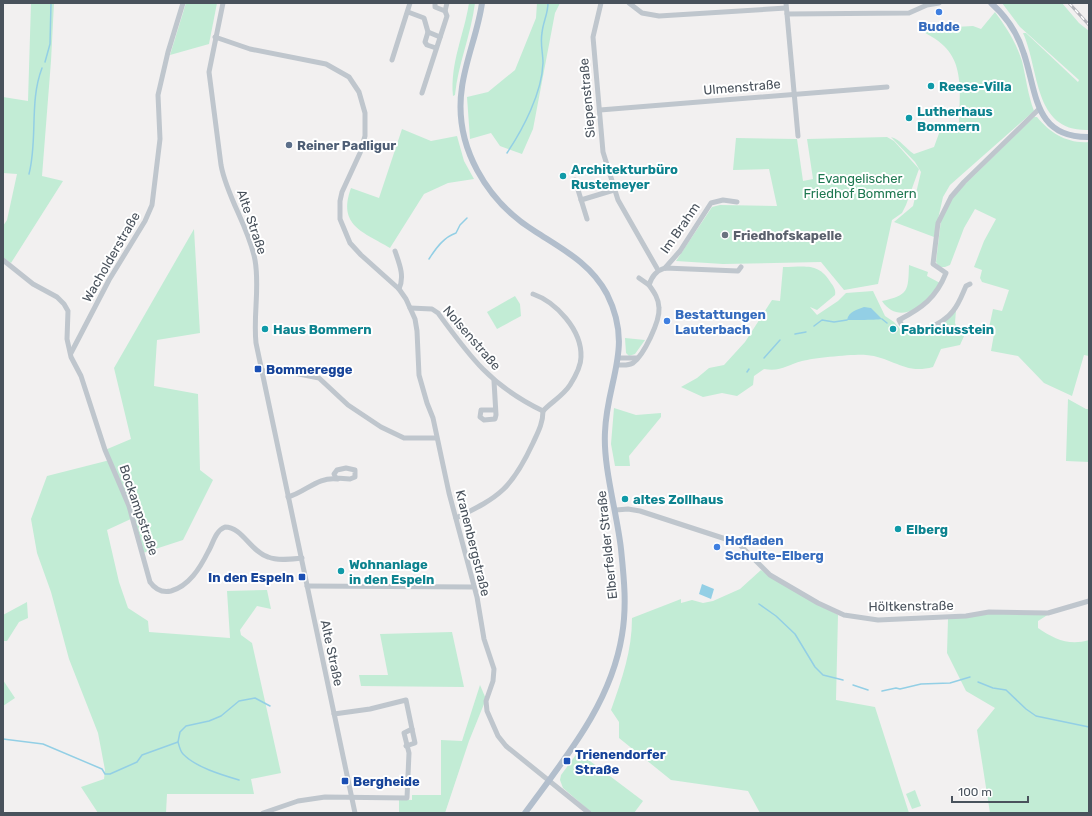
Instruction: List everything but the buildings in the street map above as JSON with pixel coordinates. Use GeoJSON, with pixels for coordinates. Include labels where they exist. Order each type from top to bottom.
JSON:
{"type":"FeatureCollection","features":[{"type":"Feature","properties":{"kind":"main road","name":"Elberfelder Straße"},"geometry":{"type":"LineString","coordinates":[[482,3],[461,96],[463,130],[470,157],[479,176],[501,205],[524,225],[576,257],[597,279],[606,294],[615,316],[619,338],[618,365],[606,415],[604,433],[606,460],[616,510],[625,591],[623,628],[616,664],[592,718],[575,746],[525,813]]}},
{"type":"Feature","properties":{"kind":"main road"},"geometry":{"type":"LineString","coordinates":[[991,3],[1006,19],[1018,38],[1039,109],[1049,123],[1058,131],[1074,136],[1089,137]]}},
{"type":"Feature","properties":{"kind":"street","name":"Wacholderstraße"},"geometry":{"type":"LineString","coordinates":[[71,353],[109,280],[145,221],[152,205],[160,139],[158,95],[168,52],[183,3]]}},
{"type":"Feature","properties":{"kind":"street","name":"Alte Straße"},"geometry":{"type":"LineString","coordinates":[[223,3],[215,37],[210,72],[219,153],[224,175],[246,230],[255,260],[257,277],[254,323],[261,371],[356,813]]}},
{"type":"Feature","properties":{"kind":"street"},"geometry":{"type":"LineString","coordinates":[[392,60],[410,3]]}},
{"type":"Feature","properties":{"kind":"street"},"geometry":{"type":"LineString","coordinates":[[435,3],[435,7],[437,9],[445,11]]}},
{"type":"Feature","properties":{"kind":"street"},"geometry":{"type":"LineString","coordinates":[[422,93],[447,16],[445,11],[448,3]]}},
{"type":"Feature","properties":{"kind":"street","name":"Siepenstraße"},"geometry":{"type":"LineString","coordinates":[[601,3],[593,36],[603,152],[614,190],[658,270]]}},
{"type":"Feature","properties":{"kind":"street"},"geometry":{"type":"LineString","coordinates":[[629,3],[642,14],[659,16],[786,6],[798,136]]}},
{"type":"Feature","properties":{"kind":"street"},"geometry":{"type":"LineString","coordinates":[[787,14],[909,13],[927,5],[939,3]]}},
{"type":"Feature","properties":{"kind":"street"},"geometry":{"type":"LineString","coordinates":[[408,12],[424,18],[428,26],[425,44],[436,48]]}},
{"type":"Feature","properties":{"kind":"street"},"geometry":{"type":"LineString","coordinates":[[428,32],[440,37]]}},
{"type":"Feature","properties":{"kind":"street","name":"Kranenbergstraße"},"geometry":{"type":"LineString","coordinates":[[215,37],[250,49],[326,64],[342,72],[352,80],[363,103],[365,136],[360,153],[342,192],[340,201],[340,218],[347,239],[355,249],[399,289],[410,308],[417,331],[419,375],[426,403],[433,418],[436,438],[472,587],[476,597],[484,639],[494,669],[493,680],[486,702],[487,711],[504,743],[550,781]]}},
{"type":"Feature","properties":{"kind":"street","name":"Ulmenstraße"},"geometry":{"type":"LineString","coordinates":[[600,110],[794,93],[886,87]]}},
{"type":"Feature","properties":{"kind":"street"},"geometry":{"type":"LineString","coordinates":[[970,284],[966,286],[957,306],[945,320],[925,329],[911,330],[905,329],[899,320],[917,311],[928,302],[942,282],[946,273],[933,264],[932,257],[938,223],[944,209],[964,182],[1039,109]]}},
{"type":"Feature","properties":{"kind":"street"},"geometry":{"type":"LineString","coordinates":[[575,180],[588,219]]}},
{"type":"Feature","properties":{"kind":"street"},"geometry":{"type":"LineString","coordinates":[[581,200],[614,190]]}},
{"type":"Feature","properties":{"kind":"street","name":"Im Brahm"},"geometry":{"type":"LineString","coordinates":[[665,268],[680,251],[711,203],[729,200],[737,202]]}},
{"type":"Feature","properties":{"kind":"street"},"geometry":{"type":"LineString","coordinates":[[395,251],[400,267],[402,283],[399,289]]}},
{"type":"Feature","properties":{"kind":"street","name":"Bockampstraße"},"geometry":{"type":"LineString","coordinates":[[3,260],[33,284],[57,297],[68,311],[68,339],[71,353],[105,450],[129,506],[150,582],[157,590],[167,592],[176,589],[187,582],[208,552],[218,532],[225,527],[235,530],[256,550],[268,558],[302,558]]}},
{"type":"Feature","properties":{"kind":"street"},"geometry":{"type":"LineString","coordinates":[[649,285],[658,270],[665,268],[738,271],[741,267]]}},
{"type":"Feature","properties":{"kind":"street"},"geometry":{"type":"LineString","coordinates":[[618,365],[627,366],[637,358],[652,334],[658,319],[659,304],[655,292],[649,285],[639,278]]}},
{"type":"Feature","properties":{"kind":"street"},"geometry":{"type":"LineString","coordinates":[[456,518],[484,504],[511,482],[526,458],[543,420],[543,411],[570,385],[580,363],[581,353],[578,339],[570,324],[556,308],[541,297],[533,294]]}},
{"type":"Feature","properties":{"kind":"street","name":"Nolsenstraße"},"geometry":{"type":"LineString","coordinates":[[410,308],[432,309],[438,313],[478,366],[494,381],[526,403],[543,411]]}},
{"type":"Feature","properties":{"kind":"street"},"geometry":{"type":"LineString","coordinates":[[619,358],[637,358]]}},
{"type":"Feature","properties":{"kind":"street"},"geometry":{"type":"LineString","coordinates":[[261,371],[279,370],[319,378],[344,402],[381,427],[404,438],[436,438]]}},
{"type":"Feature","properties":{"kind":"street","name":"Nolsenstraße"},"geometry":{"type":"LineString","coordinates":[[494,381],[495,410]]}},
{"type":"Feature","properties":{"kind":"street"},"geometry":{"type":"LineString","coordinates":[[288,497],[303,492],[323,479],[338,479]]}},
{"type":"Feature","properties":{"kind":"street","name":"Höltkenstraße"},"geometry":{"type":"LineString","coordinates":[[616,510],[628,509],[640,511],[738,543],[770,576],[818,603],[844,615],[878,620],[966,616],[989,612],[1048,613],[1089,601]]}},
{"type":"Feature","properties":{"kind":"street"},"geometry":{"type":"LineString","coordinates":[[307,586],[472,587]]}},
{"type":"Feature","properties":{"kind":"street"},"geometry":{"type":"LineString","coordinates":[[334,714],[370,709],[406,700],[415,743],[406,746]]}},
{"type":"Feature","properties":{"kind":"street"},"geometry":{"type":"LineString","coordinates":[[263,813],[310,799],[352,796],[356,798],[407,798],[409,753],[406,746],[404,733],[412,729]]}},
{"type":"Feature","properties":{"kind":"street"},"geometry":{"type":"LineString","coordinates":[[550,781],[589,813]]}},
{"type":"Feature","properties":{"kind":"green space"},"geometry":{"type":"Polygon","coordinates":[[[31,3],[54,3],[42,176],[63,181],[11,263],[3,257],[3,226],[7,220],[17,174],[3,173],[3,97],[28,101],[31,3]]]}},
{"type":"Feature","properties":{"kind":"green space"},"geometry":{"type":"Polygon","coordinates":[[[186,3],[217,3],[209,44],[170,55],[186,3]]]}},
{"type":"Feature","properties":{"kind":"green space"},"geometry":{"type":"Polygon","coordinates":[[[469,3],[475,3],[471,27],[459,72],[455,95],[453,96],[455,61],[469,3]]]}},
{"type":"Feature","properties":{"kind":"green space"},"geometry":{"type":"Polygon","coordinates":[[[537,3],[560,3],[555,13],[533,129],[522,154],[500,146],[491,133],[470,139],[467,97],[488,92],[515,70],[536,18],[537,3]]]}},
{"type":"Feature","properties":{"kind":"green space"},"geometry":{"type":"Polygon","coordinates":[[[1002,3],[1062,3],[1079,23],[1089,31],[1089,130],[1071,128],[1057,121],[1048,110],[1041,96],[1023,33],[1026,33],[1078,82],[1079,80],[1020,27],[1002,3]]]}},
{"type":"Feature","properties":{"kind":"green space"},"geometry":{"type":"Polygon","coordinates":[[[995,12],[1003,23],[1020,54],[1034,111],[950,185],[943,197],[934,237],[894,222],[913,206],[921,172],[915,162],[891,137],[898,140],[914,154],[934,147],[941,128],[949,129],[959,124],[960,93],[958,73],[955,63],[951,54],[941,43],[918,29],[973,26],[981,29],[995,12]]]}},
{"type":"Feature","properties":{"kind":"green space"},"geometry":{"type":"Polygon","coordinates":[[[1034,117],[1037,117],[1048,128],[1060,136],[1074,141],[1089,142],[1089,356],[1084,355],[1072,396],[1044,383],[1018,356],[991,351],[994,334],[989,328],[993,309],[1002,311],[1009,290],[982,282],[980,278],[982,270],[974,267],[984,241],[996,219],[975,209],[964,228],[950,265],[939,267],[936,262],[941,220],[954,195],[1034,117]]]}},
{"type":"Feature","properties":{"kind":"green space"},"geometry":{"type":"Polygon","coordinates":[[[402,129],[431,141],[457,136],[464,161],[474,179],[448,183],[424,194],[390,248],[363,232],[356,226],[350,219],[348,201],[351,188],[379,198],[402,129]]]}},
{"type":"Feature","properties":{"kind":"green space","name":"Evangelischer Friedhof Bommern"},"geometry":{"type":"Polygon","coordinates":[[[887,137],[894,141],[919,169],[902,213],[892,220],[878,284],[844,290],[821,262],[723,264],[676,261],[712,207],[720,205],[777,206],[769,169],[733,170],[736,138],[797,139],[803,181],[813,179],[807,139],[887,137]]]}},
{"type":"Feature","properties":{"kind":"green space"},"geometry":{"type":"Polygon","coordinates":[[[194,229],[200,333],[157,340],[154,386],[198,394],[200,470],[213,480],[183,540],[143,553],[133,518],[107,530],[119,582],[128,608],[148,621],[149,632],[230,638],[227,591],[267,590],[271,609],[257,606],[240,630],[241,635],[252,643],[281,773],[251,779],[254,794],[167,794],[166,813],[98,813],[81,787],[104,779],[105,770],[98,733],[69,659],[51,592],[37,553],[31,519],[47,476],[110,460],[105,450],[131,439],[114,368],[194,229]]]}},
{"type":"Feature","properties":{"kind":"green space"},"geometry":{"type":"Polygon","coordinates":[[[909,265],[928,272],[927,276],[940,283],[927,301],[915,309],[903,313],[892,310],[882,301],[902,294],[905,290],[908,281],[909,265]]]}},
{"type":"Feature","properties":{"kind":"green space"},"geometry":{"type":"Polygon","coordinates":[[[783,267],[811,267],[822,272],[826,276],[834,289],[835,295],[817,310],[810,307],[817,315],[838,301],[846,293],[873,291],[885,316],[894,322],[900,329],[907,332],[926,331],[939,326],[956,310],[955,323],[959,332],[965,334],[960,345],[941,349],[933,367],[923,369],[906,367],[875,356],[843,356],[802,361],[775,370],[764,369],[754,376],[753,385],[737,396],[722,393],[703,397],[681,387],[697,378],[709,368],[724,365],[745,342],[772,300],[780,301],[783,267]]]}},
{"type":"Feature","properties":{"kind":"green space"},"geometry":{"type":"Polygon","coordinates":[[[515,296],[520,304],[521,316],[497,329],[487,312],[515,296]]]}},
{"type":"Feature","properties":{"kind":"green space"},"geometry":{"type":"Polygon","coordinates":[[[625,338],[645,340],[635,354],[629,356],[626,353],[625,338]]]}},
{"type":"Feature","properties":{"kind":"green space"},"geometry":{"type":"Polygon","coordinates":[[[1068,399],[1086,409],[1089,409],[1089,462],[1066,461],[1068,399]]]}},
{"type":"Feature","properties":{"kind":"green space"},"geometry":{"type":"Polygon","coordinates":[[[614,408],[636,415],[661,413],[661,417],[629,456],[630,466],[615,466],[611,444],[614,408]]]}},
{"type":"Feature","properties":{"kind":"green space"},"geometry":{"type":"Polygon","coordinates":[[[761,570],[772,578],[838,615],[836,700],[875,707],[909,813],[760,813],[748,791],[671,780],[619,738],[619,722],[611,710],[628,653],[632,630],[632,618],[681,599],[681,603],[692,600],[703,603],[713,601],[740,589],[761,570]]]}},
{"type":"Feature","properties":{"kind":"green space"},"geometry":{"type":"Polygon","coordinates":[[[27,602],[28,618],[19,622],[7,641],[3,641],[3,615],[27,602]]]}},
{"type":"Feature","properties":{"kind":"green space"},"geometry":{"type":"Polygon","coordinates":[[[989,613],[1049,614],[1038,621],[1038,628],[1056,638],[1068,642],[1082,642],[1089,640],[1089,813],[990,813],[977,730],[995,708],[966,691],[947,653],[948,619],[989,613]]]}},
{"type":"Feature","properties":{"kind":"green space"},"geometry":{"type":"Polygon","coordinates":[[[452,632],[464,687],[361,686],[359,675],[388,675],[380,634],[452,632]]]}},
{"type":"Feature","properties":{"kind":"green space"},"geometry":{"type":"Polygon","coordinates":[[[3,680],[15,698],[3,706],[3,680]]]}},
{"type":"Feature","properties":{"kind":"green space"},"geometry":{"type":"Polygon","coordinates":[[[480,685],[486,699],[469,741],[445,813],[399,813],[399,799],[412,800],[412,795],[441,795],[441,740],[462,741],[480,685]]]}},
{"type":"Feature","properties":{"kind":"green space"},"geometry":{"type":"Polygon","coordinates":[[[578,752],[643,801],[634,813],[592,813],[563,788],[560,780],[561,775],[578,752]]]}},
{"type":"Feature","properties":{"kind":"green space"},"geometry":{"type":"Polygon","coordinates":[[[915,790],[921,806],[912,809],[906,794],[915,790]]]}},
{"type":"Feature","properties":{"kind":"water"},"geometry":{"type":"Polygon","coordinates":[[[864,307],[871,308],[882,319],[847,320],[851,313],[864,307]]]}},
{"type":"Feature","properties":{"kind":"water"},"geometry":{"type":"Polygon","coordinates":[[[702,584],[714,589],[711,599],[699,594],[702,584]]]}},
{"type":"Feature","properties":{"kind":"waterway"},"geometry":{"type":"LineString","coordinates":[[45,62],[50,44],[51,3]]}},
{"type":"Feature","properties":{"kind":"waterway"},"geometry":{"type":"LineString","coordinates":[[507,153],[531,110],[539,86],[543,63],[541,37],[548,3]]}},
{"type":"Feature","properties":{"kind":"waterway"},"geometry":{"type":"LineString","coordinates":[[29,174],[32,161],[36,94],[42,68]]}},
{"type":"Feature","properties":{"kind":"waterway"},"geometry":{"type":"LineString","coordinates":[[429,259],[437,247],[444,240],[456,233],[460,225],[467,218]]}},
{"type":"Feature","properties":{"kind":"waterway"},"geometry":{"type":"LineString","coordinates":[[882,319],[887,323]]}},
{"type":"Feature","properties":{"kind":"waterway"},"geometry":{"type":"LineString","coordinates":[[814,326],[822,320],[834,322],[847,320]]}},
{"type":"Feature","properties":{"kind":"waterway"},"geometry":{"type":"LineString","coordinates":[[795,334],[806,332]]}},
{"type":"Feature","properties":{"kind":"waterway"},"geometry":{"type":"LineString","coordinates":[[764,358],[780,340]]}},
{"type":"Feature","properties":{"kind":"waterway"},"geometry":{"type":"LineString","coordinates":[[759,604],[776,616],[795,634],[815,667],[823,675],[843,680]]}},
{"type":"Feature","properties":{"kind":"waterway"},"geometry":{"type":"LineString","coordinates":[[882,691],[896,688],[900,689],[921,684],[950,683],[970,677]]}},
{"type":"Feature","properties":{"kind":"waterway"},"geometry":{"type":"LineString","coordinates":[[978,682],[993,688],[1006,690],[1026,709],[1036,716],[1089,727]]}},
{"type":"Feature","properties":{"kind":"waterway"},"geometry":{"type":"LineString","coordinates":[[853,685],[868,690]]}},
{"type":"Feature","properties":{"kind":"waterway"},"geometry":{"type":"LineString","coordinates":[[3,739],[43,744],[102,769],[105,774],[110,774],[137,762],[142,755],[178,742],[180,732],[186,726],[209,721],[221,716],[239,701],[255,698],[270,706]]}},
{"type":"Feature","properties":{"kind":"waterway"},"geometry":{"type":"LineString","coordinates":[[178,742],[182,753],[194,763],[209,770],[239,780]]}},
{"type":"Feature","properties":{"kind":"railway"},"geometry":{"type":"LineString","coordinates":[[1069,3],[1089,25]]}},
{"type":"Feature","properties":{"kind":"place","name":"Budde"},"geometry":{"type":"Point","coordinates":[939,12]}},
{"type":"Feature","properties":{"kind":"place","name":"Reese-Villa"},"geometry":{"type":"Point","coordinates":[931,86]}},
{"type":"Feature","properties":{"kind":"place","name":"Lutherhaus Bommern"},"geometry":{"type":"Point","coordinates":[909,118]}},
{"type":"Feature","properties":{"kind":"place","name":"Reiner Padligur"},"geometry":{"type":"Point","coordinates":[289,145]}},
{"type":"Feature","properties":{"kind":"place","name":"Architekturbüro Rustemeyer"},"geometry":{"type":"Point","coordinates":[563,176]}},
{"type":"Feature","properties":{"kind":"place","name":"Friedhofskapelle"},"geometry":{"type":"Point","coordinates":[725,235]}},
{"type":"Feature","properties":{"kind":"place","name":"Bestattungen Lauterbach"},"geometry":{"type":"Point","coordinates":[667,321]}},
{"type":"Feature","properties":{"kind":"place","name":"Haus Bommern"},"geometry":{"type":"Point","coordinates":[265,329]}},
{"type":"Feature","properties":{"kind":"place","name":"Fabriciusstein"},"geometry":{"type":"Point","coordinates":[893,329]}},
{"type":"Feature","properties":{"kind":"place","name":"Bommeregge"},"geometry":{"type":"Point","coordinates":[258,369]}},
{"type":"Feature","properties":{"kind":"place","name":"altes Zollhaus"},"geometry":{"type":"Point","coordinates":[625,499]}},
{"type":"Feature","properties":{"kind":"place","name":"Elberg"},"geometry":{"type":"Point","coordinates":[898,529]}},
{"type":"Feature","properties":{"kind":"place","name":"Hofladen Schulte-Elberg"},"geometry":{"type":"Point","coordinates":[717,547]}},
{"type":"Feature","properties":{"kind":"place","name":"Wohnanlage in den Espeln"},"geometry":{"type":"Point","coordinates":[341,571]}},
{"type":"Feature","properties":{"kind":"place","name":"In den Espeln"},"geometry":{"type":"Point","coordinates":[302,577]}},
{"type":"Feature","properties":{"kind":"place","name":"Trienendorfer Straße"},"geometry":{"type":"Point","coordinates":[567,761]}},
{"type":"Feature","properties":{"kind":"place","name":"Bergheide"},"geometry":{"type":"Point","coordinates":[345,781]}}]}
